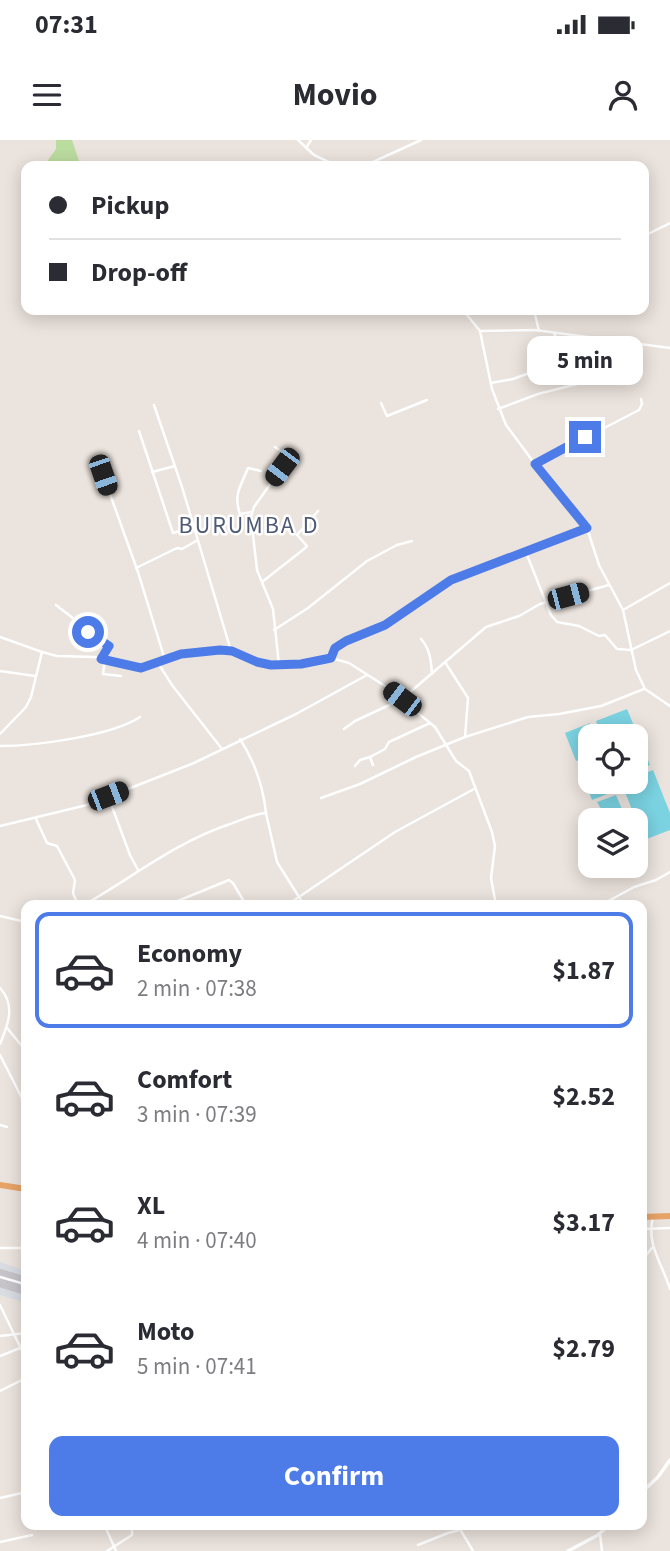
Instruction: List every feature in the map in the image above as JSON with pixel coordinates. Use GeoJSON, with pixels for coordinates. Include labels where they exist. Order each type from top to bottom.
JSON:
{"type":"FeatureCollection","features":[{"type":"Feature","properties":{"kind":"highway"},"geometry":{"type":"LineString","coordinates":[[0,1185],[21,1188]]}},
{"type":"Feature","properties":{"kind":"highway"},"geometry":{"type":"LineString","coordinates":[[647,1217],[670,1216]]}},
{"type":"Feature","properties":{"kind":"street"},"geometry":{"type":"LineString","coordinates":[[298,140],[328,161]]}},
{"type":"Feature","properties":{"kind":"street"},"geometry":{"type":"LineString","coordinates":[[306,148],[311,140]]}},
{"type":"Feature","properties":{"kind":"street"},"geometry":{"type":"LineString","coordinates":[[375,161],[421,140]]}},
{"type":"Feature","properties":{"kind":"street"},"geometry":{"type":"LineString","coordinates":[[649,234],[670,223]]}},
{"type":"Feature","properties":{"kind":"street"},"geometry":{"type":"LineString","coordinates":[[467,315],[480,331],[498,409],[506,425],[587,528],[599,565],[623,610],[636,670],[645,689],[670,706]]}},
{"type":"Feature","properties":{"kind":"street"},"geometry":{"type":"LineString","coordinates":[[535,315],[539,331]]}},
{"type":"Feature","properties":{"kind":"street"},"geometry":{"type":"LineString","coordinates":[[480,331],[539,331],[670,348]]}},
{"type":"Feature","properties":{"kind":"street"},"geometry":{"type":"LineString","coordinates":[[498,409],[529,397],[589,381],[580,365],[553,333]]}},
{"type":"Feature","properties":{"kind":"street"},"geometry":{"type":"LineString","coordinates":[[491,383],[513,379],[543,368]]}},
{"type":"Feature","properties":{"kind":"street"},"geometry":{"type":"LineString","coordinates":[[535,464],[639,410],[641,399]]}},
{"type":"Feature","properties":{"kind":"street"},"geometry":{"type":"LineString","coordinates":[[381,402],[387,416],[427,400]]}},
{"type":"Feature","properties":{"kind":"street"},"geometry":{"type":"LineString","coordinates":[[154,405],[231,650]]}},
{"type":"Feature","properties":{"kind":"street"},"geometry":{"type":"LineString","coordinates":[[139,430],[173,533],[194,527]]}},
{"type":"Feature","properties":{"kind":"street"},"geometry":{"type":"LineString","coordinates":[[275,447],[288,458],[252,512],[256,557],[273,609],[278,665]]}},
{"type":"Feature","properties":{"kind":"street"},"geometry":{"type":"LineString","coordinates":[[152,472],[175,466]]}},
{"type":"Feature","properties":{"kind":"street"},"geometry":{"type":"LineString","coordinates":[[252,512],[240,514],[236,502],[237,492],[248,468],[261,471]]}},
{"type":"Feature","properties":{"kind":"street"},"geometry":{"type":"LineString","coordinates":[[102,472],[165,660]]}},
{"type":"Feature","properties":{"kind":"street"},"geometry":{"type":"LineString","coordinates":[[262,582],[307,546],[297,535],[318,511]]}},
{"type":"Feature","properties":{"kind":"street"},"geometry":{"type":"LineString","coordinates":[[331,658],[335,648],[385,625],[443,584],[587,528]]}},
{"type":"Feature","properties":{"kind":"street"},"geometry":{"type":"LineString","coordinates":[[136,568],[197,541]]}},
{"type":"Feature","properties":{"kind":"street"},"geometry":{"type":"LineString","coordinates":[[274,630],[314,604],[367,562],[397,545],[412,541]]}},
{"type":"Feature","properties":{"kind":"street"},"geometry":{"type":"LineString","coordinates":[[525,550],[551,615],[557,622],[579,626],[592,634],[607,636],[617,649],[631,650],[670,631]]}},
{"type":"Feature","properties":{"kind":"street"},"geometry":{"type":"LineString","coordinates":[[623,610],[670,583]]}},
{"type":"Feature","properties":{"kind":"street"},"geometry":{"type":"LineString","coordinates":[[344,729],[351,723],[402,699],[483,628],[519,616],[547,602],[609,585]]}},
{"type":"Feature","properties":{"kind":"street"},"geometry":{"type":"LineString","coordinates":[[56,605],[108,645],[103,659],[103,674],[121,676]]}},
{"type":"Feature","properties":{"kind":"street"},"geometry":{"type":"LineString","coordinates":[[0,637],[57,656],[103,659],[141,668],[181,654],[231,650],[257,662],[278,665],[331,658],[349,663],[402,699],[430,723],[456,761],[469,771],[494,839],[495,858],[491,878],[495,900]]}},
{"type":"Feature","properties":{"kind":"street"},"geometry":{"type":"LineString","coordinates":[[421,639],[429,654],[441,666]]}},
{"type":"Feature","properties":{"kind":"street"},"geometry":{"type":"LineString","coordinates":[[0,734],[26,707],[42,652]]}},
{"type":"Feature","properties":{"kind":"street"},"geometry":{"type":"LineString","coordinates":[[429,654],[432,674]]}},
{"type":"Feature","properties":{"kind":"street"},"geometry":{"type":"LineString","coordinates":[[445,662],[468,698],[465,737]]}},
{"type":"Feature","properties":{"kind":"street"},"geometry":{"type":"LineString","coordinates":[[158,663],[222,749]]}},
{"type":"Feature","properties":{"kind":"street"},"geometry":{"type":"LineString","coordinates":[[0,671],[36,676]]}},
{"type":"Feature","properties":{"kind":"street"},"geometry":{"type":"LineString","coordinates":[[0,826],[87,805],[194,763],[296,714],[368,674]]}},
{"type":"Feature","properties":{"kind":"street"},"geometry":{"type":"LineString","coordinates":[[320,798],[360,784],[465,737],[528,717],[601,706],[645,689]]}},
{"type":"Feature","properties":{"kind":"street"},"geometry":{"type":"LineString","coordinates":[[0,746],[25,746],[73,737],[124,725],[140,717]]}},
{"type":"Feature","properties":{"kind":"street"},"geometry":{"type":"LineString","coordinates":[[355,766],[360,760],[384,750],[389,742],[430,723]]}},
{"type":"Feature","properties":{"kind":"street"},"geometry":{"type":"LineString","coordinates":[[240,739],[263,791],[277,862],[302,900]]}},
{"type":"Feature","properties":{"kind":"street"},"geometry":{"type":"LineString","coordinates":[[370,757],[373,765]]}},
{"type":"Feature","properties":{"kind":"street"},"geometry":{"type":"LineString","coordinates":[[295,900],[395,832],[476,789]]}},
{"type":"Feature","properties":{"kind":"street"},"geometry":{"type":"LineString","coordinates":[[108,796],[138,870]]}},
{"type":"Feature","properties":{"kind":"street"},"geometry":{"type":"LineString","coordinates":[[97,900],[138,870],[207,831],[266,813]]}},
{"type":"Feature","properties":{"kind":"street"},"geometry":{"type":"LineString","coordinates":[[36,818],[47,843],[57,846],[74,877],[73,893],[76,900]]}},
{"type":"Feature","properties":{"kind":"street"},"geometry":{"type":"LineString","coordinates":[[610,900],[670,872]]}},
{"type":"Feature","properties":{"kind":"street"},"geometry":{"type":"LineString","coordinates":[[182,900],[229,880],[243,900]]}},
{"type":"Feature","properties":{"kind":"street"},"geometry":{"type":"LineString","coordinates":[[0,916],[21,921]]}},
{"type":"Feature","properties":{"kind":"street"},"geometry":{"type":"LineString","coordinates":[[0,988],[10,1007],[7,1028],[0,1044]]}},
{"type":"Feature","properties":{"kind":"street"},"geometry":{"type":"LineString","coordinates":[[7,1028],[21,1045]]}},
{"type":"Feature","properties":{"kind":"street"},"geometry":{"type":"LineString","coordinates":[[0,1055],[21,1096]]}},
{"type":"Feature","properties":{"kind":"street"},"geometry":{"type":"LineString","coordinates":[[0,1125],[7,1127]]}},
{"type":"Feature","properties":{"kind":"street"},"geometry":{"type":"LineString","coordinates":[[653,1217],[649,1229],[650,1241],[670,1289]]}},
{"type":"Feature","properties":{"kind":"street"},"geometry":{"type":"LineString","coordinates":[[649,1229],[670,1228]]}},
{"type":"Feature","properties":{"kind":"street"},"geometry":{"type":"LineString","coordinates":[[0,1248],[21,1248]]}},
{"type":"Feature","properties":{"kind":"street"},"geometry":{"type":"LineString","coordinates":[[647,1254],[652,1248]]}},
{"type":"Feature","properties":{"kind":"street"},"geometry":{"type":"LineString","coordinates":[[664,1272],[670,1272]]}},
{"type":"Feature","properties":{"kind":"street"},"geometry":{"type":"LineString","coordinates":[[0,1276],[21,1283]]}},
{"type":"Feature","properties":{"kind":"street"},"geometry":{"type":"LineString","coordinates":[[0,1304],[20,1348],[0,1356]]}},
{"type":"Feature","properties":{"kind":"street"},"geometry":{"type":"LineString","coordinates":[[0,1336],[21,1334]]}},
{"type":"Feature","properties":{"kind":"street"},"geometry":{"type":"LineString","coordinates":[[0,1391],[21,1380]]}},
{"type":"Feature","properties":{"kind":"street"},"geometry":{"type":"LineString","coordinates":[[647,1487],[670,1460]]}},
{"type":"Feature","properties":{"kind":"street"},"geometry":{"type":"LineString","coordinates":[[0,1499],[21,1493]]}},
{"type":"Feature","properties":{"kind":"street"},"geometry":{"type":"LineString","coordinates":[[107,1530],[116,1551]]}},
{"type":"Feature","properties":{"kind":"street"},"geometry":{"type":"LineString","coordinates":[[107,1551],[132,1535],[132,1530]]}},
{"type":"Feature","properties":{"kind":"street"},"geometry":{"type":"LineString","coordinates":[[568,1551],[604,1530]]}},
{"type":"Feature","properties":{"kind":"street"},"geometry":{"type":"LineString","coordinates":[[418,1545],[460,1531],[473,1551]]}},
{"type":"Feature","properties":{"kind":"street"},"geometry":{"type":"LineString","coordinates":[[600,1534],[602,1551]]}},
{"type":"Feature","properties":{"kind":"street"},"geometry":{"type":"LineString","coordinates":[[0,1542],[32,1535]]}},
{"type":"Feature","properties":{"kind":"shaded area"},"geometry":{"type":"Polygon","coordinates":[[[0,1262],[21,1269],[21,1301],[0,1295],[0,1262]]]}},
{"type":"Feature","properties":{"kind":"green space"},"geometry":{"type":"Polygon","coordinates":[[[56,140],[72,140],[79,161],[47,161],[56,149],[56,140]]]}},
{"type":"Feature","properties":{"kind":"water"},"geometry":{"type":"Polygon","coordinates":[[[627,709],[633,724],[597,724],[596,721],[627,709]]]}},
{"type":"Feature","properties":{"kind":"water"},"geometry":{"type":"Polygon","coordinates":[[[578,728],[578,760],[576,761],[565,733],[578,728]]]}},
{"type":"Feature","properties":{"kind":"water"},"geometry":{"type":"Polygon","coordinates":[[[653,770],[670,813],[670,830],[648,838],[648,808],[631,808],[626,794],[648,794],[648,772],[653,770]]]}},
{"type":"Feature","properties":{"kind":"water"},"geometry":{"type":"Polygon","coordinates":[[[590,794],[607,794],[592,800],[590,794]]]}},
{"type":"Feature","properties":{"kind":"water"},"geometry":{"type":"Polygon","coordinates":[[[616,795],[622,808],[600,808],[597,802],[616,795]]]}},
{"type":"Feature","properties":{"kind":"runway"},"geometry":{"type":"LineString","coordinates":[[0,1278],[21,1284]]}},
{"type":"Feature","properties":{"kind":"district","name":"BURUMBA D"},"geometry":{"type":"Point","coordinates":[249,525]}},
{"type":"Feature","properties":{"kind":"route"},"geometry":{"type":"LineString","coordinates":[[88,632],[109,646],[101,659],[141,668],[181,654],[220,650],[232,651],[271,665],[301,664],[331,658],[335,648],[358,635],[385,625],[443,584],[488,564],[587,528],[535,464],[585,437]]}}]}
